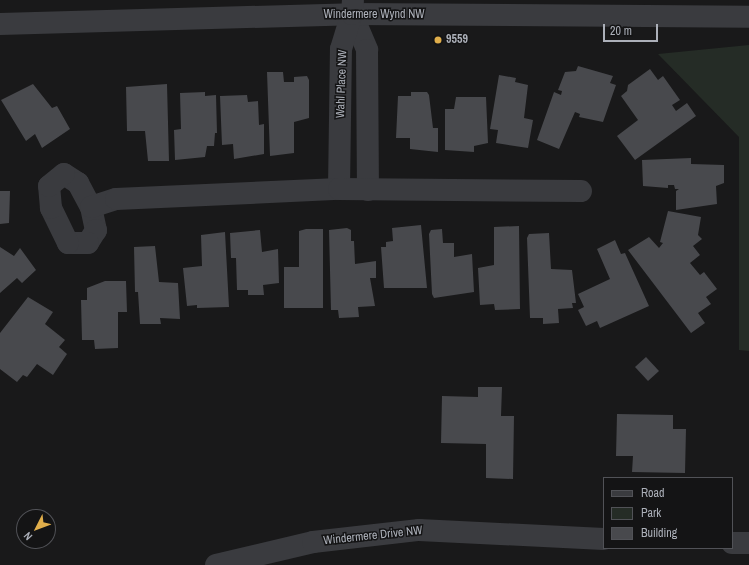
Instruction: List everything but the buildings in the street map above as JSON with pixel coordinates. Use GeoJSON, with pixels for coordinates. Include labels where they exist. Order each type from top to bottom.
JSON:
{"type":"FeatureCollection","features":[{"type":"Feature","properties":{"kind":"street","name":"Windermere Wynd NW"},"geometry":{"type":"LineString","coordinates":[[0,24],[352,7],[749,17]]}},
{"type":"Feature","properties":{"kind":"street","name":"Wahl Place NW"},"geometry":{"type":"LineString","coordinates":[[339,189],[342,50],[352,7]]}},
{"type":"Feature","properties":{"kind":"street","name":"Wahl Place NW"},"geometry":{"type":"LineString","coordinates":[[352,7],[367,50],[368,190]]}},
{"type":"Feature","properties":{"kind":"street"},"geometry":{"type":"LineString","coordinates":[[90,207],[116,198],[339,189],[581,191]]}},
{"type":"Feature","properties":{"kind":"street","name":"Windermere Drive NW"},"geometry":{"type":"LineString","coordinates":[[216,565],[313,542],[419,530],[603,539]]}},
{"type":"Feature","properties":{"kind":"street"},"geometry":{"type":"LineString","coordinates":[[733,543],[749,543]]}},
{"type":"Feature","properties":{"kind":"green space"},"geometry":{"type":"Polygon","coordinates":[[[749,45],[749,351],[739,350],[739,137],[658,54],[749,45]]]}},
{"type":"Feature","properties":{"kind":"place","name":"9559"},"geometry":{"type":"Point","coordinates":[438,40]}}]}
